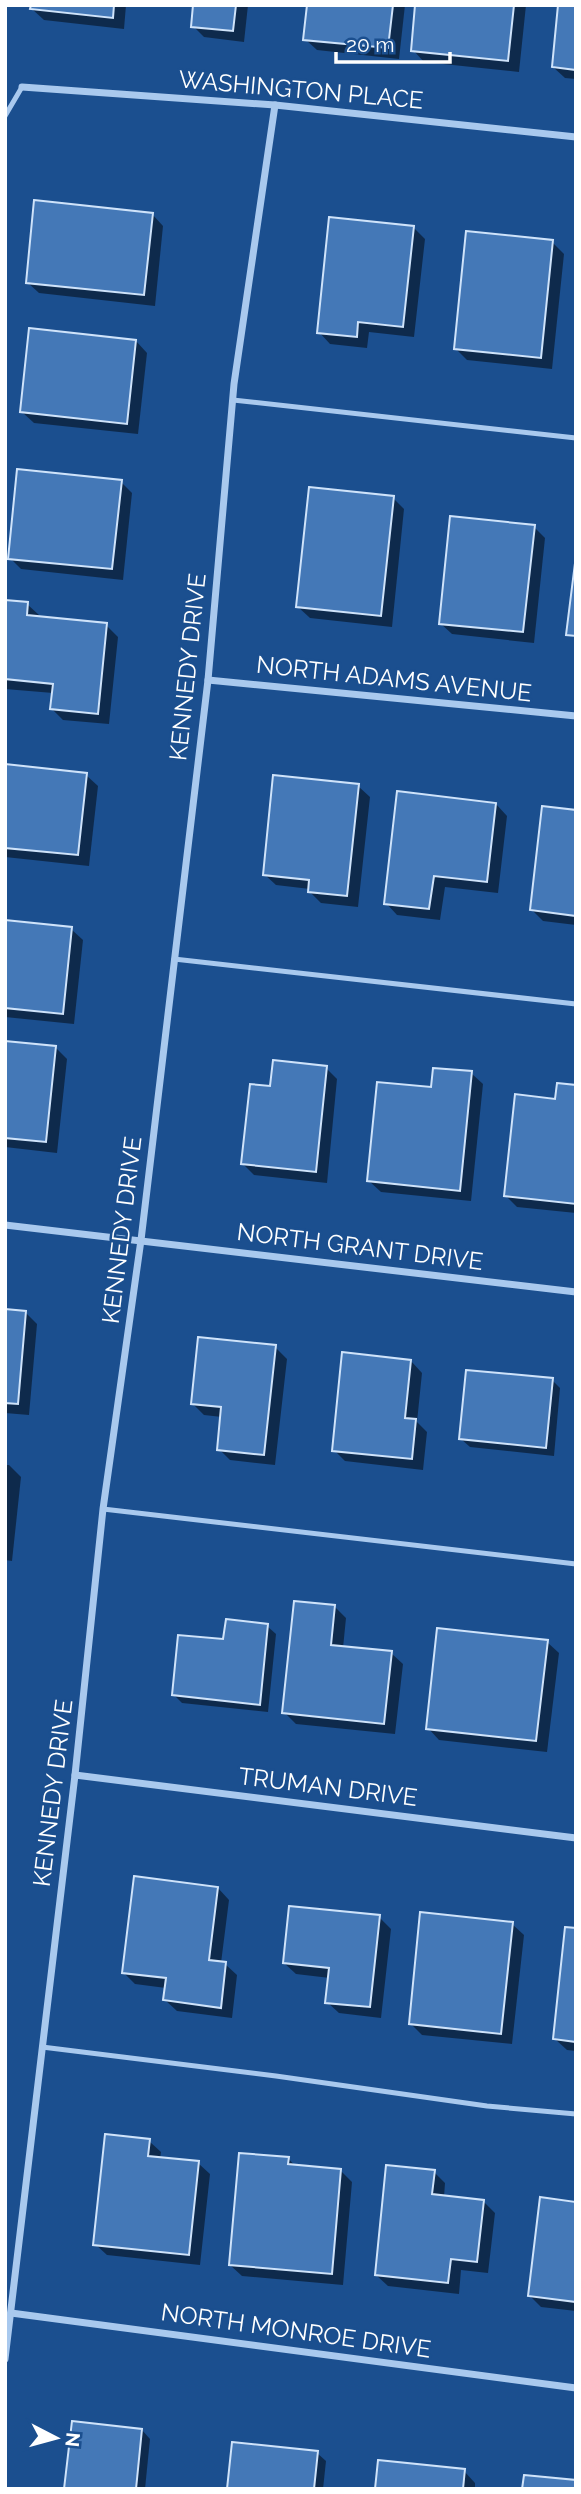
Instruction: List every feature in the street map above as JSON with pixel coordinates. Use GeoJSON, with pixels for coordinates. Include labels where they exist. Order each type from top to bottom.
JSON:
{"type":"FeatureCollection","features":[{"type":"Feature","properties":{"kind":"street","name":"WASHINGTON PLACE"},"geometry":{"type":"LineString","coordinates":[[22,87],[275,105],[576,137]]}},
{"type":"Feature","properties":{"kind":"street","name":"KENNEDY DRIVE"},"geometry":{"type":"LineString","coordinates":[[5,2359],[75,1775],[103,1509],[141,1240],[208,680],[233,400],[275,105]]}},
{"type":"Feature","properties":{"kind":"street","name":"NORTH ADAMS AVENUE"},"geometry":{"type":"LineString","coordinates":[[208,680],[576,716]]}},
{"type":"Feature","properties":{"kind":"street","name":"NORTH GRANT DRIVE"},"geometry":{"type":"LineString","coordinates":[[5,1225],[576,1292]]}},
{"type":"Feature","properties":{"kind":"street","name":"TRUMAN DRIVE"},"geometry":{"type":"LineString","coordinates":[[75,1775],[576,1838]]}},
{"type":"Feature","properties":{"kind":"street","name":"NORTH MONROE DRIVE"},"geometry":{"type":"LineString","coordinates":[[11,2313],[576,2388]]}},
{"type":"Feature","properties":{"kind":"lane"},"geometry":{"type":"LineString","coordinates":[[5,116],[22,87]]}},
{"type":"Feature","properties":{"kind":"lane"},"geometry":{"type":"LineString","coordinates":[[233,400],[576,438]]}},
{"type":"Feature","properties":{"kind":"lane"},"geometry":{"type":"LineString","coordinates":[[174,959],[576,1004]]}},
{"type":"Feature","properties":{"kind":"lane"},"geometry":{"type":"LineString","coordinates":[[103,1509],[576,1564]]}},
{"type":"Feature","properties":{"kind":"lane"},"geometry":{"type":"LineString","coordinates":[[43,2046],[487,2106],[576,2114]]}},
{"type":"Feature","properties":{"kind":"building"},"geometry":{"type":"Polygon","coordinates":[[[31,5],[114,5],[113,18],[30,9],[31,5]]]}},
{"type":"Feature","properties":{"kind":"building"},"geometry":{"type":"Polygon","coordinates":[[[193,5],[236,5],[233,31],[191,27],[193,5]]]}},
{"type":"Feature","properties":{"kind":"building"},"geometry":{"type":"Polygon","coordinates":[[[307,5],[393,5],[388,48],[303,40],[307,5]]]}},
{"type":"Feature","properties":{"kind":"building"},"geometry":{"type":"Polygon","coordinates":[[[415,5],[514,5],[508,61],[411,51],[415,5]]]}},
{"type":"Feature","properties":{"kind":"building"},"geometry":{"type":"Polygon","coordinates":[[[558,5],[576,5],[576,70],[552,67],[558,5]]]}},
{"type":"Feature","properties":{"kind":"building"},"geometry":{"type":"Polygon","coordinates":[[[34,200],[153,213],[144,295],[26,283],[34,200]]]}},
{"type":"Feature","properties":{"kind":"building"},"geometry":{"type":"Polygon","coordinates":[[[329,217],[414,226],[403,327],[358,322],[357,337],[317,333],[329,217]]]}},
{"type":"Feature","properties":{"kind":"building"},"geometry":{"type":"Polygon","coordinates":[[[466,231],[553,240],[541,358],[454,349],[466,231]]]}},
{"type":"Feature","properties":{"kind":"building"},"geometry":{"type":"Polygon","coordinates":[[[29,328],[136,340],[127,424],[20,412],[29,328]]]}},
{"type":"Feature","properties":{"kind":"building"},"geometry":{"type":"Polygon","coordinates":[[[17,469],[122,480],[112,569],[8,559],[17,469]]]}},
{"type":"Feature","properties":{"kind":"building"},"geometry":{"type":"Polygon","coordinates":[[[309,487],[394,496],[381,616],[296,607],[309,487]]]}},
{"type":"Feature","properties":{"kind":"building"},"geometry":{"type":"Polygon","coordinates":[[[450,516],[535,525],[523,632],[439,624],[450,516]]]}},
{"type":"Feature","properties":{"kind":"building"},"geometry":{"type":"Polygon","coordinates":[[[576,555],[576,636],[566,635],[576,555]]]}},
{"type":"Feature","properties":{"kind":"building"},"geometry":{"type":"Polygon","coordinates":[[[5,600],[28,602],[27,615],[107,623],[98,714],[50,709],[53,684],[5,679],[5,600]]]}},
{"type":"Feature","properties":{"kind":"building"},"geometry":{"type":"Polygon","coordinates":[[[5,764],[87,773],[78,855],[5,848],[5,764]]]}},
{"type":"Feature","properties":{"kind":"building"},"geometry":{"type":"Polygon","coordinates":[[[273,775],[359,784],[347,896],[308,892],[309,880],[263,875],[273,775]]]}},
{"type":"Feature","properties":{"kind":"building"},"geometry":{"type":"Polygon","coordinates":[[[397,791],[496,803],[487,882],[434,876],[429,909],[384,904],[397,791]]]}},
{"type":"Feature","properties":{"kind":"building"},"geometry":{"type":"Polygon","coordinates":[[[542,806],[576,810],[576,916],[530,910],[542,806]]]}},
{"type":"Feature","properties":{"kind":"building"},"geometry":{"type":"Polygon","coordinates":[[[5,920],[72,927],[63,1014],[5,1008],[5,920]]]}},
{"type":"Feature","properties":{"kind":"building"},"geometry":{"type":"Polygon","coordinates":[[[5,1041],[56,1046],[46,1142],[5,1138],[5,1041]]]}},
{"type":"Feature","properties":{"kind":"building"},"geometry":{"type":"Polygon","coordinates":[[[273,1060],[327,1066],[316,1172],[241,1164],[250,1084],[270,1086],[273,1060]]]}},
{"type":"Feature","properties":{"kind":"building"},"geometry":{"type":"Polygon","coordinates":[[[433,1068],[472,1071],[460,1191],[367,1181],[377,1082],[431,1087],[433,1068]]]}},
{"type":"Feature","properties":{"kind":"building"},"geometry":{"type":"Polygon","coordinates":[[[557,1083],[576,1085],[576,1204],[504,1196],[515,1094],[555,1099],[557,1083]]]}},
{"type":"Feature","properties":{"kind":"building"},"geometry":{"type":"Polygon","coordinates":[[[5,1309],[26,1311],[18,1404],[5,1403],[5,1309]]]}},
{"type":"Feature","properties":{"kind":"building"},"geometry":{"type":"Polygon","coordinates":[[[198,1337],[276,1345],[264,1455],[217,1450],[221,1407],[191,1404],[198,1337]]]}},
{"type":"Feature","properties":{"kind":"building"},"geometry":{"type":"Polygon","coordinates":[[[342,1352],[411,1360],[405,1418],[416,1419],[412,1459],[332,1451],[342,1352]]]}},
{"type":"Feature","properties":{"kind":"building"},"geometry":{"type":"Polygon","coordinates":[[[466,1370],[553,1378],[546,1448],[459,1439],[466,1370]]]}},
{"type":"Feature","properties":{"kind":"building"},"geometry":{"type":"Polygon","coordinates":[[[294,1601],[335,1605],[331,1645],[392,1651],[384,1724],[282,1713],[294,1601]]]}},
{"type":"Feature","properties":{"kind":"building"},"geometry":{"type":"Polygon","coordinates":[[[226,1619],[268,1624],[260,1705],[172,1695],[178,1635],[223,1639],[226,1619]]]}},
{"type":"Feature","properties":{"kind":"building"},"geometry":{"type":"Polygon","coordinates":[[[437,1628],[548,1640],[536,1741],[426,1729],[437,1628]]]}},
{"type":"Feature","properties":{"kind":"building"},"geometry":{"type":"Polygon","coordinates":[[[134,1876],[218,1887],[209,1960],[226,1962],[221,2008],[163,2000],[166,1978],[122,1973],[134,1876]]]}},
{"type":"Feature","properties":{"kind":"building"},"geometry":{"type":"Polygon","coordinates":[[[289,1906],[380,1915],[370,2007],[325,2003],[329,1968],[283,1963],[289,1906]]]}},
{"type":"Feature","properties":{"kind":"building"},"geometry":{"type":"Polygon","coordinates":[[[420,1912],[513,1922],[501,2034],[409,2024],[420,1912]]]}},
{"type":"Feature","properties":{"kind":"building"},"geometry":{"type":"Polygon","coordinates":[[[565,1927],[576,1928],[576,2042],[553,2039],[565,1927]]]}},
{"type":"Feature","properties":{"kind":"building"},"geometry":{"type":"Polygon","coordinates":[[[105,2134],[150,2139],[148,2156],[199,2161],[189,2255],[93,2245],[105,2134]]]}},
{"type":"Feature","properties":{"kind":"building"},"geometry":{"type":"Polygon","coordinates":[[[239,2153],[289,2157],[288,2164],[341,2169],[332,2274],[229,2265],[239,2153]]]}},
{"type":"Feature","properties":{"kind":"building"},"geometry":{"type":"Polygon","coordinates":[[[386,2165],[435,2170],[432,2194],[484,2200],[477,2262],[451,2259],[448,2283],[375,2275],[386,2165]]]}},
{"type":"Feature","properties":{"kind":"building"},"geometry":{"type":"Polygon","coordinates":[[[540,2197],[576,2202],[576,2302],[528,2296],[540,2197]]]}},
{"type":"Feature","properties":{"kind":"building"},"geometry":{"type":"Polygon","coordinates":[[[72,2421],[142,2429],[136,2489],[64,2489],[72,2421]]]}},
{"type":"Feature","properties":{"kind":"building"},"geometry":{"type":"Polygon","coordinates":[[[232,2442],[318,2451],[314,2489],[227,2489],[232,2442]]]}},
{"type":"Feature","properties":{"kind":"building"},"geometry":{"type":"Polygon","coordinates":[[[378,2460],[465,2469],[463,2489],[375,2489],[378,2460]]]}},
{"type":"Feature","properties":{"kind":"building"},"geometry":{"type":"Polygon","coordinates":[[[524,2475],[576,2480],[576,2489],[522,2489],[524,2475]]]}}]}
